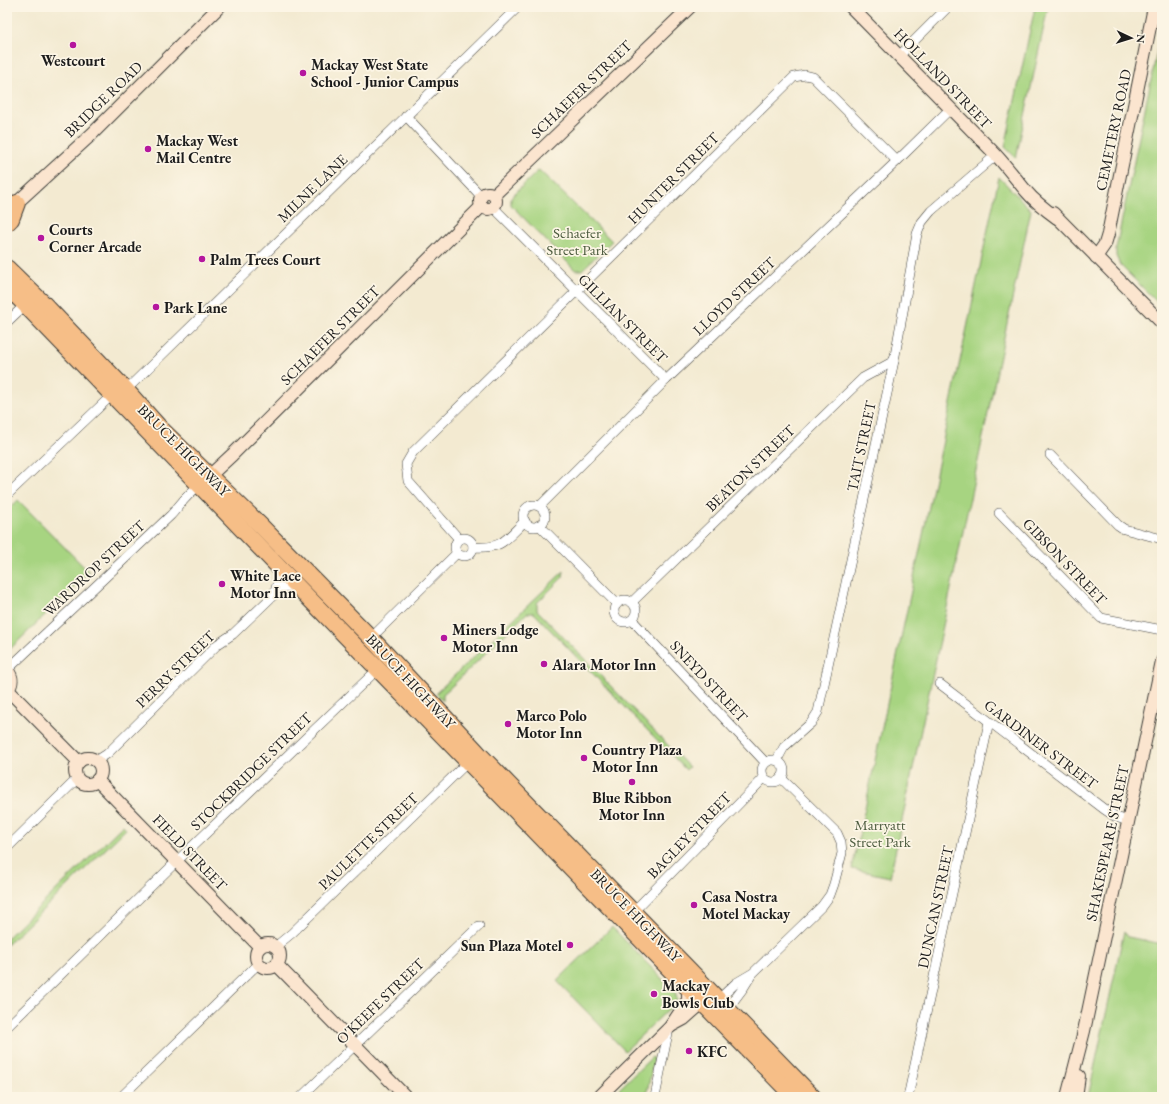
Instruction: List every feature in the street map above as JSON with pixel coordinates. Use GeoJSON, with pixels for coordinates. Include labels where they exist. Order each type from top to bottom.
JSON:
{"type":"FeatureCollection","features":[{"type":"Feature","properties":{"kind":"highway"},"geometry":{"type":"LineString","coordinates":[[7,223],[11,219],[12,207]]}},
{"type":"Feature","properties":{"kind":"highway","name":"BRUCE HIGHWAY"},"geometry":{"type":"LineString","coordinates":[[7,268],[42,302],[119,393]]}},
{"type":"Feature","properties":{"kind":"highway","name":"BRUCE HIGHWAY"},"geometry":{"type":"LineString","coordinates":[[7,286],[119,393],[160,428],[235,521],[279,568],[378,669],[636,915],[813,1097]]}},
{"type":"Feature","properties":{"kind":"highway","name":"BRUCE HIGHWAY"},"geometry":{"type":"LineString","coordinates":[[204,481],[371,638],[473,758],[783,1090]]}},
{"type":"Feature","properties":{"kind":"highway"},"geometry":{"type":"LineString","coordinates":[[636,915],[653,941],[700,989],[702,1003]]}},
{"type":"Feature","properties":{"kind":"highway"},"geometry":{"type":"LineString","coordinates":[[718,1000],[721,1013],[752,1046],[783,1090]]}},
{"type":"Feature","properties":{"kind":"street","name":"MILNE LANE"},"geometry":{"type":"LineString","coordinates":[[7,496],[119,393],[518,7]]}},
{"type":"Feature","properties":{"kind":"street","name":"SCHAEFER STREET"},"geometry":{"type":"LineString","coordinates":[[204,481],[486,203],[496,200],[494,195],[690,7]]}},
{"type":"Feature","properties":{"kind":"street","name":"HOLLAND STREET"},"geometry":{"type":"LineString","coordinates":[[851,7],[1011,172],[1032,187],[1044,199],[1057,218],[1162,323]]}},
{"type":"Feature","properties":{"kind":"street"},"geometry":{"type":"LineString","coordinates":[[899,56],[948,7]]}},
{"type":"Feature","properties":{"kind":"street","name":"CEMETERY ROAD"},"geometry":{"type":"LineString","coordinates":[[1096,257],[1105,244],[1108,234],[1154,7]]}},
{"type":"Feature","properties":{"kind":"street","name":"BRIDGE ROAD"},"geometry":{"type":"LineString","coordinates":[[12,207],[92,134],[216,8]]}},
{"type":"Feature","properties":{"kind":"street","name":"HUNTER STREET"},"geometry":{"type":"LineString","coordinates":[[459,539],[408,481],[406,464],[413,452],[794,78],[804,75],[813,77],[897,161]]}},
{"type":"Feature","properties":{"kind":"street","name":"LLOYD STREET"},"geometry":{"type":"LineString","coordinates":[[540,506],[666,380],[950,109]]}},
{"type":"Feature","properties":{"kind":"street","name":"GILLIAN STREET"},"geometry":{"type":"LineString","coordinates":[[406,116],[486,203],[666,380]]}},
{"type":"Feature","properties":{"kind":"street","name":"TAIT STREET"},"geometry":{"type":"LineString","coordinates":[[777,760],[784,747],[811,723],[818,712],[894,361],[917,234],[922,222],[931,211],[996,155]]}},
{"type":"Feature","properties":{"kind":"street"},"geometry":{"type":"LineString","coordinates":[[7,322],[26,304]]}},
{"type":"Feature","properties":{"kind":"street","name":"BEATON STREET"},"geometry":{"type":"LineString","coordinates":[[632,602],[863,378],[894,361]]}},
{"type":"Feature","properties":{"kind":"street"},"geometry":{"type":"LineString","coordinates":[[1050,455],[1118,525],[1124,529],[1162,540]]}},
{"type":"Feature","properties":{"kind":"street","name":"WARDROP STREET"},"geometry":{"type":"LineString","coordinates":[[7,670],[166,520],[184,502],[193,490],[204,481]]}},
{"type":"Feature","properties":{"kind":"street"},"geometry":{"type":"LineString","coordinates":[[533,505],[540,506],[543,509],[545,514],[544,520],[539,525],[530,526],[525,521],[523,514],[526,508],[533,505]]}},
{"type":"Feature","properties":{"kind":"street","name":"GIBSON STREET"},"geometry":{"type":"LineString","coordinates":[[999,513],[1101,618],[1162,630]]}},
{"type":"Feature","properties":{"kind":"street"},"geometry":{"type":"LineString","coordinates":[[473,547],[486,548],[498,545],[525,521]]}},
{"type":"Feature","properties":{"kind":"street"},"geometry":{"type":"LineString","coordinates":[[539,525],[617,604]]}},
{"type":"Feature","properties":{"kind":"street"},"geometry":{"type":"LineString","coordinates":[[459,539],[468,539],[473,544],[472,553],[466,556],[457,553],[456,544],[459,539]]}},
{"type":"Feature","properties":{"kind":"street"},"geometry":{"type":"LineString","coordinates":[[371,638],[457,553]]}},
{"type":"Feature","properties":{"kind":"street"},"geometry":{"type":"LineString","coordinates":[[273,596],[277,585],[279,568]]}},
{"type":"Feature","properties":{"kind":"street","name":"PERRY STREET"},"geometry":{"type":"LineString","coordinates":[[96,761],[107,754],[218,644],[234,634],[280,589],[285,587],[298,587]]}},
{"type":"Feature","properties":{"kind":"street"},"geometry":{"type":"LineString","coordinates":[[625,600],[632,602],[636,610],[632,620],[624,622],[618,619],[615,611],[617,604],[625,600]]}},
{"type":"Feature","properties":{"kind":"street","name":"SNEYD STREET"},"geometry":{"type":"LineString","coordinates":[[632,620],[765,762]]}},
{"type":"Feature","properties":{"kind":"street","name":"SHAKESPEARE STREET"},"geometry":{"type":"LineString","coordinates":[[1067,1097],[1084,1031],[1162,661]]}},
{"type":"Feature","properties":{"kind":"street","name":"STOCKBRIDGE STREET"},"geometry":{"type":"LineString","coordinates":[[7,1027],[177,861],[378,669]]}},
{"type":"Feature","properties":{"kind":"street"},"geometry":{"type":"LineString","coordinates":[[7,670],[12,681],[8,690],[79,762]]}},
{"type":"Feature","properties":{"kind":"street","name":"GARDINER STREET"},"geometry":{"type":"LineString","coordinates":[[940,684],[1112,815],[1128,821]]}},
{"type":"Feature","properties":{"kind":"street","name":"DUNCAN STREET"},"geometry":{"type":"LineString","coordinates":[[908,1097],[989,722]]}},
{"type":"Feature","properties":{"kind":"street"},"geometry":{"type":"LineString","coordinates":[[88,758],[96,761],[100,767],[97,780],[91,783],[82,782],[78,778],[75,770],[79,762],[88,758]]}},
{"type":"Feature","properties":{"kind":"street","name":"PAULETTE STREET"},"geometry":{"type":"LineString","coordinates":[[275,947],[292,933],[473,758]]}},
{"type":"Feature","properties":{"kind":"street"},"geometry":{"type":"LineString","coordinates":[[769,760],[777,760],[784,767],[784,775],[776,782],[772,782],[764,778],[761,769],[765,762],[769,760]]}},
{"type":"Feature","properties":{"kind":"street"},"geometry":{"type":"LineString","coordinates":[[7,848],[78,778]]}},
{"type":"Feature","properties":{"kind":"street","name":"BAGLEY STREET"},"geometry":{"type":"LineString","coordinates":[[636,915],[764,778]]}},
{"type":"Feature","properties":{"kind":"street"},"geometry":{"type":"LineString","coordinates":[[731,1012],[732,1003],[753,973],[822,906],[830,895],[842,853],[842,842],[837,834],[781,778]]}},
{"type":"Feature","properties":{"kind":"street","name":"FIELD STREET"},"geometry":{"type":"LineString","coordinates":[[97,780],[260,947]]}},
{"type":"Feature","properties":{"kind":"street","name":"O'KEEFE STREET"},"geometry":{"type":"LineString","coordinates":[[301,1097],[479,926]]}},
{"type":"Feature","properties":{"kind":"street"},"geometry":{"type":"LineString","coordinates":[[268,944],[275,947],[279,952],[280,957],[276,964],[270,968],[266,968],[258,964],[256,955],[260,947],[268,944]]}},
{"type":"Feature","properties":{"kind":"street"},"geometry":{"type":"LineString","coordinates":[[121,1097],[258,964]]}},
{"type":"Feature","properties":{"kind":"street"},"geometry":{"type":"LineString","coordinates":[[276,964],[406,1097]]}},
{"type":"Feature","properties":{"kind":"street"},"geometry":{"type":"LineString","coordinates":[[718,1000],[736,983],[753,973]]}},
{"type":"Feature","properties":{"kind":"street"},"geometry":{"type":"LineString","coordinates":[[599,1097],[670,1027],[688,1000],[688,989]]}},
{"type":"Feature","properties":{"kind":"street"},"geometry":{"type":"LineString","coordinates":[[655,1097],[670,1027],[684,1019],[702,1003]]}},
{"type":"Feature","properties":{"kind":"street","name":"SHAKESPEARE STREET"},"geometry":{"type":"LineString","coordinates":[[1076,1097],[1084,1031]]}},
{"type":"Feature","properties":{"kind":"green space"},"geometry":{"type":"Polygon","coordinates":[[[1035,7],[1048,7],[1016,158],[1005,147],[1035,7]]]}},
{"type":"Feature","properties":{"kind":"green space"},"geometry":{"type":"Polygon","coordinates":[[[1162,27],[1162,307],[1120,265],[1116,256],[1116,248],[1162,27]]]}},
{"type":"Feature","properties":{"kind":"green space","name":"Schaefer Street Park"},"geometry":{"type":"Polygon","coordinates":[[[539,170],[612,241],[582,270],[575,270],[511,205],[511,197],[539,170]]]}},
{"type":"Feature","properties":{"kind":"green space","name":"Marryatt Street Park"},"geometry":{"type":"Polygon","coordinates":[[[999,177],[1031,210],[890,877],[852,869],[999,177]]]}},
{"type":"Feature","properties":{"kind":"green space"},"geometry":{"type":"Polygon","coordinates":[[[18,500],[89,572],[7,652],[7,511],[18,500]]]}},
{"type":"Feature","properties":{"kind":"green space"},"geometry":{"type":"Polygon","coordinates":[[[564,571],[563,577],[537,603],[537,610],[689,767],[686,770],[534,613],[527,613],[443,694],[443,701],[436,693],[564,571]]]}},
{"type":"Feature","properties":{"kind":"green space"},"geometry":{"type":"Polygon","coordinates":[[[123,825],[126,829],[7,945],[7,938],[123,825]]]}},
{"type":"Feature","properties":{"kind":"green space","name":"Mackay Bowls Club"},"geometry":{"type":"Polygon","coordinates":[[[612,927],[675,992],[677,999],[675,1003],[625,1051],[557,981],[612,927]]]}},
{"type":"Feature","properties":{"kind":"green space"},"geometry":{"type":"Polygon","coordinates":[[[1124,931],[1128,937],[1162,944],[1162,1097],[1088,1097],[1124,931]]]}},
{"type":"Feature","properties":{"kind":"green space"},"geometry":{"type":"Polygon","coordinates":[[[652,1057],[654,1059],[646,1097],[612,1096],[652,1057]]]}},
{"type":"Feature","properties":{"kind":"place","name":"Westcourt"},"geometry":{"type":"Point","coordinates":[73,45]}},
{"type":"Feature","properties":{"kind":"place","name":"Mackay West State School - Junior Campus"},"geometry":{"type":"Point","coordinates":[303,73]}},
{"type":"Feature","properties":{"kind":"place","name":"Mackay West Mail Centre"},"geometry":{"type":"Point","coordinates":[148,149]}},
{"type":"Feature","properties":{"kind":"place","name":"Courts Corner Arcade"},"geometry":{"type":"Point","coordinates":[41,238]}},
{"type":"Feature","properties":{"kind":"place","name":"Palm Trees Court"},"geometry":{"type":"Point","coordinates":[202,259]}},
{"type":"Feature","properties":{"kind":"place","name":"Park Lane"},"geometry":{"type":"Point","coordinates":[156,307]}},
{"type":"Feature","properties":{"kind":"place","name":"White Lace Motor Inn"},"geometry":{"type":"Point","coordinates":[222,584]}},
{"type":"Feature","properties":{"kind":"place","name":"Miners Lodge Motor Inn"},"geometry":{"type":"Point","coordinates":[444,638]}},
{"type":"Feature","properties":{"kind":"place","name":"Alara Motor Inn"},"geometry":{"type":"Point","coordinates":[544,664]}},
{"type":"Feature","properties":{"kind":"place","name":"Marco Polo Motor Inn"},"geometry":{"type":"Point","coordinates":[508,724]}},
{"type":"Feature","properties":{"kind":"place","name":"Country Plaza Motor Inn"},"geometry":{"type":"Point","coordinates":[584,758]}},
{"type":"Feature","properties":{"kind":"place","name":"Blue Ribbon Motor Inn"},"geometry":{"type":"Point","coordinates":[632,782]}},
{"type":"Feature","properties":{"kind":"place","name":"Casa Nostra Motel Mackay"},"geometry":{"type":"Point","coordinates":[694,905]}},
{"type":"Feature","properties":{"kind":"place","name":"Sun Plaza Motel"},"geometry":{"type":"Point","coordinates":[570,945]}},
{"type":"Feature","properties":{"kind":"place","name":"Mackay Bowls Club"},"geometry":{"type":"Point","coordinates":[654,994]}},
{"type":"Feature","properties":{"kind":"place","name":"KFC"},"geometry":{"type":"Point","coordinates":[689,1051]}}]}
